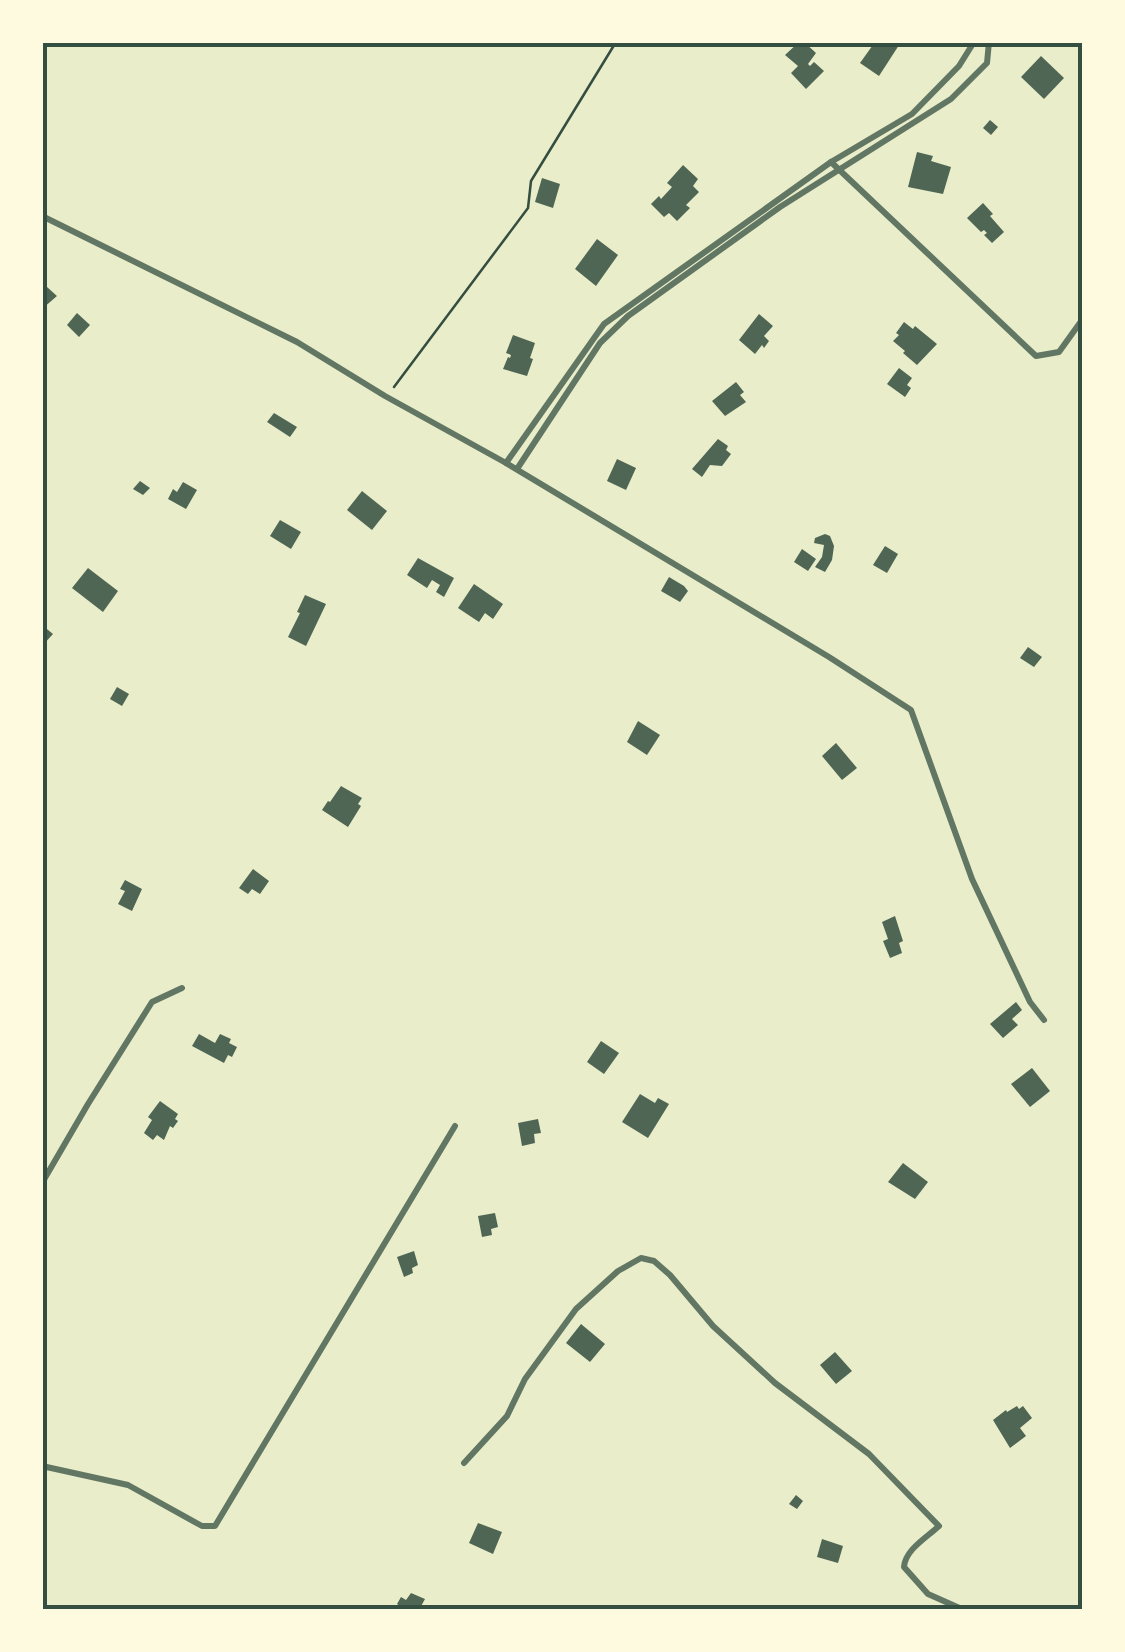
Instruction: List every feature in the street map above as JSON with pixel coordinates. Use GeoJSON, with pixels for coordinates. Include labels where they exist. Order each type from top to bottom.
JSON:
{"type":"FeatureCollection","features":[{"type":"Feature","properties":{"kind":"street"},"geometry":{"type":"LineString","coordinates":[[506,463],[604,324],[831,162],[912,114],[959,66],[974,42]]}},
{"type":"Feature","properties":{"kind":"street"},"geometry":{"type":"LineString","coordinates":[[517,469],[600,343],[628,316],[780,207],[950,99],[987,62],[990,42]]}},
{"type":"Feature","properties":{"kind":"street"},"geometry":{"type":"LineString","coordinates":[[831,162],[1036,356],[1059,352],[1082,320]]}},
{"type":"Feature","properties":{"kind":"street"},"geometry":{"type":"LineString","coordinates":[[42,216],[297,342],[517,469],[911,710],[972,879],[1030,1002],[1044,1020]]}},
{"type":"Feature","properties":{"kind":"street"},"geometry":{"type":"LineString","coordinates":[[42,1182],[152,1002],[182,988]]}},
{"type":"Feature","properties":{"kind":"street"},"geometry":{"type":"LineString","coordinates":[[42,1466],[128,1485],[202,1526],[215,1526],[455,1126]]}},
{"type":"Feature","properties":{"kind":"street"},"geometry":{"type":"LineString","coordinates":[[464,1464],[507,1416],[525,1379],[576,1309],[618,1271],[640,1258],[654,1261],[713,1326],[775,1383],[869,1454],[939,1526],[907,1555],[904,1567],[928,1594],[964,1610]]}},
{"type":"Feature","properties":{"kind":"path"},"geometry":{"type":"LineString","coordinates":[[385,396],[528,208],[531,181],[616,42]]}},
{"type":"Feature","properties":{"kind":"building"},"geometry":{"type":"Polygon","coordinates":[[[799,42],[816,53],[808,64],[814,62],[824,71],[806,89],[791,73],[798,66],[785,55],[799,42]]]}},
{"type":"Feature","properties":{"kind":"building"},"geometry":{"type":"Polygon","coordinates":[[[875,42],[901,42],[879,76],[860,63],[875,42]]]}},
{"type":"Feature","properties":{"kind":"building"},"geometry":{"type":"Polygon","coordinates":[[[1041,56],[1064,78],[1044,99],[1021,77],[1041,56]]]}},
{"type":"Feature","properties":{"kind":"building"},"geometry":{"type":"Polygon","coordinates":[[[990,120],[998,127],[991,135],[983,128],[990,120]]]}},
{"type":"Feature","properties":{"kind":"building"},"geometry":{"type":"Polygon","coordinates":[[[917,152],[951,167],[943,194],[908,187],[917,152]]]}},
{"type":"Feature","properties":{"kind":"building"},"geometry":{"type":"Polygon","coordinates":[[[683,165],[698,179],[693,186],[699,192],[677,221],[669,213],[664,217],[651,204],[672,187],[667,183],[683,165]]]}},
{"type":"Feature","properties":{"kind":"building"},"geometry":{"type":"Polygon","coordinates":[[[542,178],[560,184],[553,208],[535,202],[542,178]]]}},
{"type":"Feature","properties":{"kind":"building"},"geometry":{"type":"Polygon","coordinates":[[[983,203],[1004,232],[992,243],[984,230],[981,232],[967,218],[983,203]]]}},
{"type":"Feature","properties":{"kind":"building"},"geometry":{"type":"Polygon","coordinates":[[[597,239],[618,255],[596,286],[575,269],[597,239]]]}},
{"type":"Feature","properties":{"kind":"building"},"geometry":{"type":"Polygon","coordinates":[[[42,287],[57,296],[42,309],[42,287]]]}},
{"type":"Feature","properties":{"kind":"building"},"geometry":{"type":"Polygon","coordinates":[[[77,313],[90,325],[79,337],[67,325],[77,313]]]}},
{"type":"Feature","properties":{"kind":"building"},"geometry":{"type":"Polygon","coordinates":[[[759,314],[773,326],[764,336],[769,341],[755,354],[739,340],[759,314]]]}},
{"type":"Feature","properties":{"kind":"building"},"geometry":{"type":"Polygon","coordinates":[[[904,322],[937,344],[917,365],[893,341],[904,322]]]}},
{"type":"Feature","properties":{"kind":"building"},"geometry":{"type":"Polygon","coordinates":[[[513,335],[535,343],[527,376],[503,369],[511,355],[506,353],[513,335]]]}},
{"type":"Feature","properties":{"kind":"building"},"geometry":{"type":"Polygon","coordinates":[[[899,368],[912,378],[905,397],[887,384],[899,368]]]}},
{"type":"Feature","properties":{"kind":"building"},"geometry":{"type":"Polygon","coordinates":[[[736,382],[746,402],[725,416],[712,401],[736,382]]]}},
{"type":"Feature","properties":{"kind":"building"},"geometry":{"type":"Polygon","coordinates":[[[274,413],[297,427],[290,437],[267,422],[274,413]]]}},
{"type":"Feature","properties":{"kind":"building"},"geometry":{"type":"Polygon","coordinates":[[[718,439],[731,454],[722,466],[710,465],[702,477],[692,469],[718,439]]]}},
{"type":"Feature","properties":{"kind":"building"},"geometry":{"type":"Polygon","coordinates":[[[617,459],[636,468],[626,490],[607,481],[617,459]]]}},
{"type":"Feature","properties":{"kind":"building"},"geometry":{"type":"Polygon","coordinates":[[[140,481],[150,488],[143,495],[133,489],[140,481]]]}},
{"type":"Feature","properties":{"kind":"building"},"geometry":{"type":"Polygon","coordinates":[[[183,482],[197,490],[186,509],[168,499],[183,482]]]}},
{"type":"Feature","properties":{"kind":"building"},"geometry":{"type":"Polygon","coordinates":[[[362,491],[387,511],[372,530],[347,510],[362,491]]]}},
{"type":"Feature","properties":{"kind":"building"},"geometry":{"type":"Polygon","coordinates":[[[280,520],[301,532],[291,549],[270,536],[280,520]]]}},
{"type":"Feature","properties":{"kind":"building"},"geometry":{"type":"Polygon","coordinates":[[[825,534],[834,546],[825,572],[815,567],[824,545],[814,543],[815,538],[825,534]]]}},
{"type":"Feature","properties":{"kind":"building"},"geometry":{"type":"Polygon","coordinates":[[[885,546],[898,554],[887,573],[873,565],[885,546]]]}},
{"type":"Feature","properties":{"kind":"building"},"geometry":{"type":"Polygon","coordinates":[[[802,549],[816,559],[808,571],[794,562],[802,549]]]}},
{"type":"Feature","properties":{"kind":"building"},"geometry":{"type":"Polygon","coordinates":[[[418,558],[454,578],[444,597],[436,592],[440,585],[432,580],[427,588],[407,575],[418,558]]]}},
{"type":"Feature","properties":{"kind":"building"},"geometry":{"type":"Polygon","coordinates":[[[88,568],[118,591],[103,612],[72,588],[88,568]]]}},
{"type":"Feature","properties":{"kind":"building"},"geometry":{"type":"Polygon","coordinates":[[[669,577],[688,591],[680,602],[661,591],[669,577]]]}},
{"type":"Feature","properties":{"kind":"building"},"geometry":{"type":"Polygon","coordinates":[[[474,584],[503,604],[493,619],[485,613],[479,622],[458,608],[474,584]]]}},
{"type":"Feature","properties":{"kind":"building"},"geometry":{"type":"Polygon","coordinates":[[[305,595],[326,604],[306,646],[288,637],[305,595]]]}},
{"type":"Feature","properties":{"kind":"building"},"geometry":{"type":"Polygon","coordinates":[[[42,625],[53,634],[42,646],[42,625]]]}},
{"type":"Feature","properties":{"kind":"building"},"geometry":{"type":"Polygon","coordinates":[[[1028,647],[1042,657],[1034,667],[1020,658],[1028,647]]]}},
{"type":"Feature","properties":{"kind":"building"},"geometry":{"type":"Polygon","coordinates":[[[117,687],[129,694],[122,706],[110,699],[117,687]]]}},
{"type":"Feature","properties":{"kind":"building"},"geometry":{"type":"Polygon","coordinates":[[[638,721],[660,735],[647,755],[627,742],[638,721]]]}},
{"type":"Feature","properties":{"kind":"building"},"geometry":{"type":"Polygon","coordinates":[[[836,743],[857,768],[842,780],[822,756],[836,743]]]}},
{"type":"Feature","properties":{"kind":"building"},"geometry":{"type":"Polygon","coordinates":[[[341,786],[362,798],[348,827],[322,810],[341,786]]]}},
{"type":"Feature","properties":{"kind":"building"},"geometry":{"type":"Polygon","coordinates":[[[253,869],[269,881],[260,894],[252,889],[248,894],[239,888],[253,869]]]}},
{"type":"Feature","properties":{"kind":"building"},"geometry":{"type":"Polygon","coordinates":[[[125,880],[142,889],[132,911],[118,904],[125,891],[120,889],[125,880]]]}},
{"type":"Feature","properties":{"kind":"building"},"geometry":{"type":"Polygon","coordinates":[[[895,916],[903,941],[899,943],[902,953],[890,958],[883,941],[888,939],[882,922],[895,916]]]}},
{"type":"Feature","properties":{"kind":"building"},"geometry":{"type":"Polygon","coordinates":[[[1016,1002],[1022,1010],[1012,1019],[1018,1025],[1003,1038],[990,1024],[1016,1002]]]}},
{"type":"Feature","properties":{"kind":"building"},"geometry":{"type":"Polygon","coordinates":[[[199,1034],[215,1043],[220,1034],[231,1039],[229,1043],[237,1047],[232,1057],[228,1055],[224,1063],[192,1046],[199,1034]]]}},
{"type":"Feature","properties":{"kind":"building"},"geometry":{"type":"Polygon","coordinates":[[[601,1041],[619,1053],[604,1074],[587,1062],[601,1041]]]}},
{"type":"Feature","properties":{"kind":"building"},"geometry":{"type":"Polygon","coordinates":[[[1032,1068],[1050,1091],[1030,1107],[1011,1084],[1032,1068]]]}},
{"type":"Feature","properties":{"kind":"building"},"geometry":{"type":"Polygon","coordinates":[[[640,1094],[655,1103],[658,1098],[669,1104],[648,1138],[622,1122],[640,1094]]]}},
{"type":"Feature","properties":{"kind":"building"},"geometry":{"type":"Polygon","coordinates":[[[160,1101],[178,1114],[178,1121],[173,1128],[170,1126],[164,1140],[157,1135],[153,1140],[144,1133],[152,1120],[148,1117],[160,1101]]]}},
{"type":"Feature","properties":{"kind":"building"},"geometry":{"type":"Polygon","coordinates":[[[538,1119],[541,1133],[534,1134],[535,1143],[522,1146],[518,1123],[538,1119]]]}},
{"type":"Feature","properties":{"kind":"building"},"geometry":{"type":"Polygon","coordinates":[[[903,1163],[928,1182],[915,1199],[888,1182],[903,1163]]]}},
{"type":"Feature","properties":{"kind":"building"},"geometry":{"type":"Polygon","coordinates":[[[495,1213],[498,1227],[491,1229],[492,1235],[482,1237],[478,1216],[495,1213]]]}},
{"type":"Feature","properties":{"kind":"building"},"geometry":{"type":"Polygon","coordinates":[[[414,1251],[418,1265],[404,1277],[397,1257],[414,1251]]]}},
{"type":"Feature","properties":{"kind":"building"},"geometry":{"type":"Polygon","coordinates":[[[581,1324],[605,1344],[590,1362],[566,1343],[581,1324]]]}},
{"type":"Feature","properties":{"kind":"building"},"geometry":{"type":"Polygon","coordinates":[[[835,1352],[852,1371],[836,1384],[820,1365],[835,1352]]]}},
{"type":"Feature","properties":{"kind":"building"},"geometry":{"type":"Polygon","coordinates":[[[1023,1406],[1032,1418],[1020,1428],[1026,1436],[1010,1448],[993,1420],[1023,1406]]]}},
{"type":"Feature","properties":{"kind":"building"},"geometry":{"type":"Polygon","coordinates":[[[796,1495],[803,1501],[797,1509],[789,1504],[796,1495]]]}},
{"type":"Feature","properties":{"kind":"building"},"geometry":{"type":"Polygon","coordinates":[[[478,1523],[502,1532],[493,1554],[469,1543],[478,1523]]]}},
{"type":"Feature","properties":{"kind":"building"},"geometry":{"type":"Polygon","coordinates":[[[822,1539],[843,1546],[838,1563],[817,1557],[822,1539]]]}},
{"type":"Feature","properties":{"kind":"building"},"geometry":{"type":"Polygon","coordinates":[[[411,1593],[425,1599],[419,1610],[405,1610],[397,1604],[401,1597],[406,1600],[411,1593]]]}}]}
